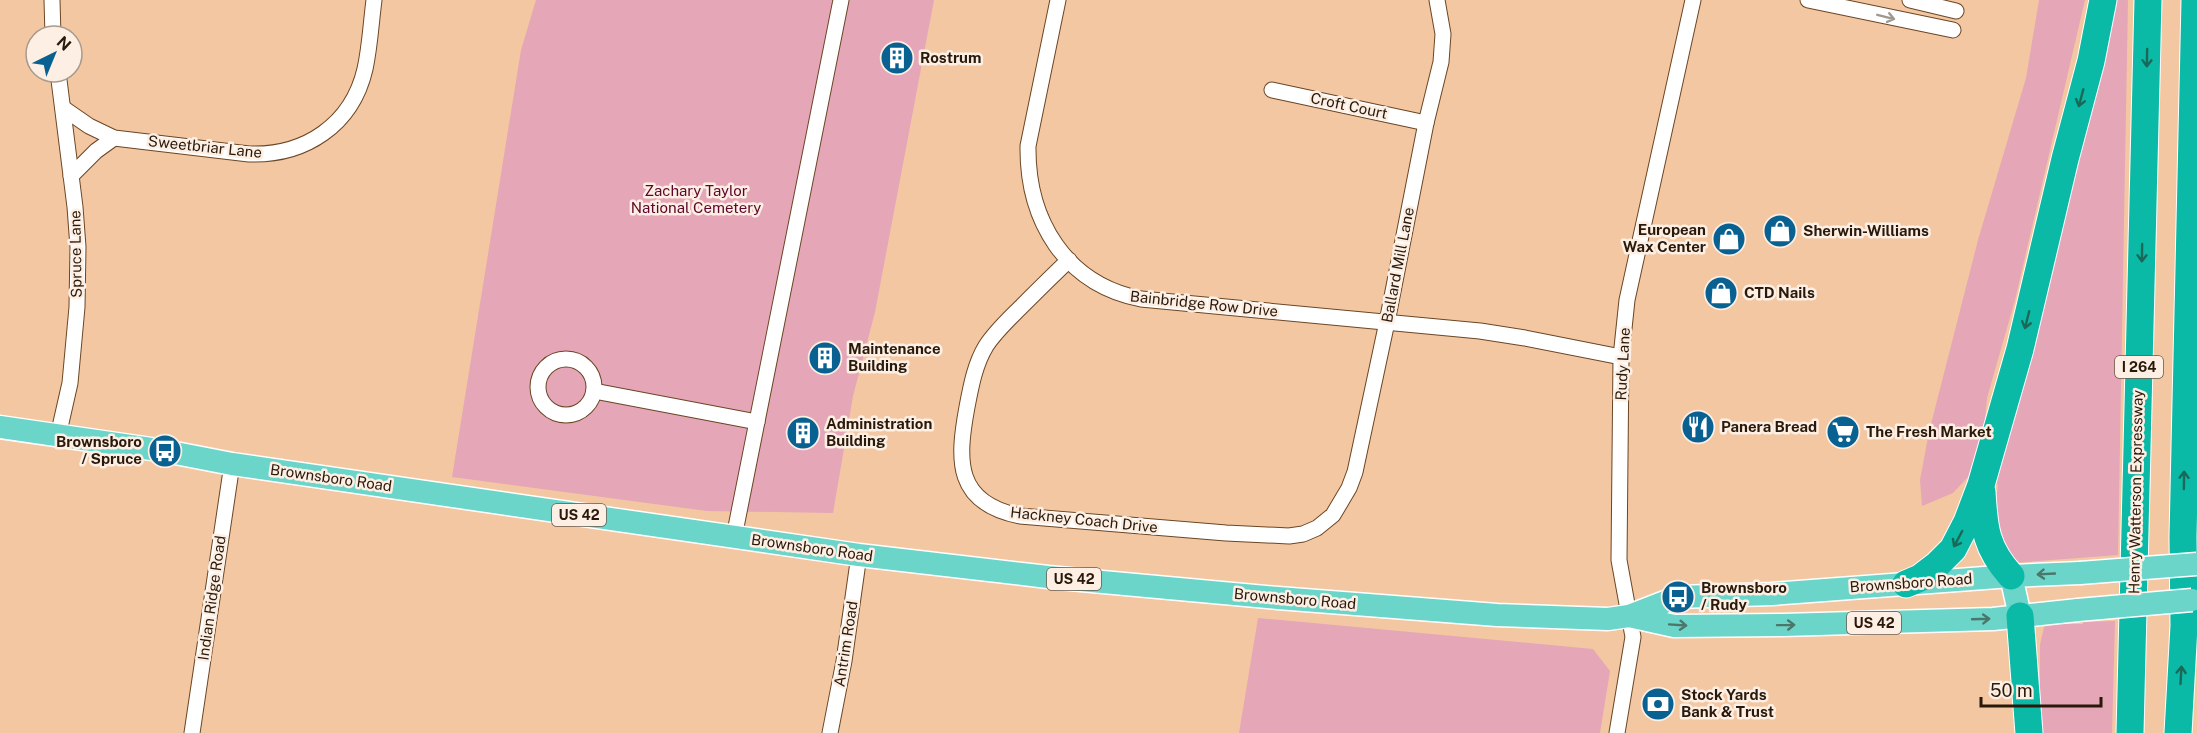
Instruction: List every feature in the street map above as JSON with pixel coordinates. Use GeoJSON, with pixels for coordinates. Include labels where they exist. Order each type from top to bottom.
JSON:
{"type":"FeatureCollection","features":[{"type":"Feature","properties":{"kind":"highway"},"geometry":{"type":"LineString","coordinates":[[1906,584],[1920,578],[1953,549],[1968,522],[1981,485],[2026,328],[2065,159],[2091,61],[2103,0]]}},
{"type":"Feature","properties":{"kind":"highway","name":"Henry Watterson Expressway"},"geometry":{"type":"LineString","coordinates":[[2130,733],[2148,0]]}},
{"type":"Feature","properties":{"kind":"highway"},"geometry":{"type":"LineString","coordinates":[[2178,733],[2184,626],[2183,537],[2195,0]]}},
{"type":"Feature","properties":{"kind":"highway"},"geometry":{"type":"LineString","coordinates":[[1981,485],[1984,526],[1996,559],[2011,576]]}},
{"type":"Feature","properties":{"kind":"highway"},"geometry":{"type":"LineString","coordinates":[[2020,616],[2029,733]]}},
{"type":"Feature","properties":{"kind":"main road","name":"Brownsboro Road"},"geometry":{"type":"LineString","coordinates":[[0,427],[165,451],[232,464],[859,555],[1048,577],[1289,599],[1529,617],[1598,619],[1629,616],[1678,597],[1772,594],[2197,564]]}},
{"type":"Feature","properties":{"kind":"main road"},"geometry":{"type":"LineString","coordinates":[[2011,576],[2020,616]]}},
{"type":"Feature","properties":{"kind":"main road","name":"Brownsboro Road"},"geometry":{"type":"LineString","coordinates":[[1629,616],[1674,626],[1993,619],[2197,599]]}},
{"type":"Feature","properties":{"kind":"street"},"geometry":{"type":"LineString","coordinates":[[52,0],[53,24]]}},
{"type":"Feature","properties":{"kind":"street","name":"Sweetbriar Lane"},"geometry":{"type":"LineString","coordinates":[[63,108],[89,126],[114,138],[266,155],[288,151],[312,141],[333,126],[356,93],[365,68],[374,0]]}},
{"type":"Feature","properties":{"kind":"street"},"geometry":{"type":"LineString","coordinates":[[734,537],[840,0]]}},
{"type":"Feature","properties":{"kind":"street","name":"Bainbridge Row Drive"},"geometry":{"type":"LineString","coordinates":[[1058,0],[1028,146],[1028,169],[1032,196],[1041,219],[1056,246],[1082,273],[1103,286],[1128,297],[1525,338],[1621,357]]}},
{"type":"Feature","properties":{"kind":"street","name":"Ballard Mill Lane"},"geometry":{"type":"LineString","coordinates":[[1326,522],[1339,507],[1354,472],[1387,322],[1426,123],[1441,62],[1443,34],[1437,0]]}},
{"type":"Feature","properties":{"kind":"street","name":"Rudy Lane"},"geometry":{"type":"LineString","coordinates":[[1617,733],[1633,637],[1620,560],[1621,357],[1628,300],[1693,0]]}},
{"type":"Feature","properties":{"kind":"street"},"geometry":{"type":"LineString","coordinates":[[1808,0],[1953,30]]}},
{"type":"Feature","properties":{"kind":"street"},"geometry":{"type":"LineString","coordinates":[[1910,0],[1956,11]]}},
{"type":"Feature","properties":{"kind":"street","name":"Spruce Lane"},"geometry":{"type":"LineString","coordinates":[[58,436],[70,383],[77,308],[78,247],[60,84]]}},
{"type":"Feature","properties":{"kind":"street","name":"Croft Court"},"geometry":{"type":"LineString","coordinates":[[1272,90],[1426,123]]}},
{"type":"Feature","properties":{"kind":"street"},"geometry":{"type":"LineString","coordinates":[[71,177],[96,151],[114,138]]}},
{"type":"Feature","properties":{"kind":"street","name":"Hackney Coach Drive"},"geometry":{"type":"LineString","coordinates":[[1069,260],[1000,329],[988,343],[977,365],[960,444],[963,472],[978,497],[990,506],[1020,516],[1226,533],[1289,536],[1303,534],[1326,522]]}},
{"type":"Feature","properties":{"kind":"street"},"geometry":{"type":"LineString","coordinates":[[594,391],[757,422]]}},
{"type":"Feature","properties":{"kind":"street","name":"Indian Ridge Road"},"geometry":{"type":"LineString","coordinates":[[192,733],[232,464]]}},
{"type":"Feature","properties":{"kind":"street","name":"Antrim Road"},"geometry":{"type":"LineString","coordinates":[[830,733],[844,661],[859,555]]}},
{"type":"Feature","properties":{"kind":"green space","name":"Zachary Taylor National Cemetery"},"geometry":{"type":"Polygon","coordinates":[[[536,0],[934,0],[875,312],[853,396],[833,513],[707,511],[452,477],[521,50],[536,0]]]}},
{"type":"Feature","properties":{"kind":"green space"},"geometry":{"type":"Polygon","coordinates":[[[2039,0],[2085,0],[2015,300],[1987,398],[1981,463],[1953,493],[1922,506],[1920,480],[1929,432],[1978,240],[2026,78],[2039,0]]]}},
{"type":"Feature","properties":{"kind":"green space"},"geometry":{"type":"Polygon","coordinates":[[[2111,0],[2128,0],[2118,555],[2013,563],[1999,536],[1995,492],[1997,492],[1998,485],[1996,484],[2025,382],[2111,0]]]}},
{"type":"Feature","properties":{"kind":"green space"},"geometry":{"type":"Polygon","coordinates":[[[1258,618],[1593,649],[1610,671],[1600,733],[1239,733],[1258,618]]]}},
{"type":"Feature","properties":{"kind":"green space"},"geometry":{"type":"Polygon","coordinates":[[[2115,621],[2112,733],[2041,733],[2038,683],[2040,682],[2040,645],[2044,627],[2051,624],[2115,621]]]}},
{"type":"Feature","properties":{"kind":"place","name":"Rostrum"},"geometry":{"type":"Point","coordinates":[897,58]}},
{"type":"Feature","properties":{"kind":"place","name":"Sherwin-Williams"},"geometry":{"type":"Point","coordinates":[1780,231]}},
{"type":"Feature","properties":{"kind":"place","name":"European Wax Center"},"geometry":{"type":"Point","coordinates":[1729,239]}},
{"type":"Feature","properties":{"kind":"place","name":"CTD Nails"},"geometry":{"type":"Point","coordinates":[1721,293]}},
{"type":"Feature","properties":{"kind":"place","name":"Maintenance Building"},"geometry":{"type":"Point","coordinates":[825,358]}},
{"type":"Feature","properties":{"kind":"place","name":"Panera Bread"},"geometry":{"type":"Point","coordinates":[1698,427]}},
{"type":"Feature","properties":{"kind":"place","name":"The Fresh Market"},"geometry":{"type":"Point","coordinates":[1843,432]}},
{"type":"Feature","properties":{"kind":"place","name":"Administration Building"},"geometry":{"type":"Point","coordinates":[803,433]}},
{"type":"Feature","properties":{"kind":"place","name":"Brownsboro / Spruce"},"geometry":{"type":"Point","coordinates":[165,451]}},
{"type":"Feature","properties":{"kind":"place","name":"Brownsboro / Rudy"},"geometry":{"type":"Point","coordinates":[1678,597]}},
{"type":"Feature","properties":{"kind":"place","name":"Stock Yards Bank & Trust"},"geometry":{"type":"Point","coordinates":[1658,704]}}]}
